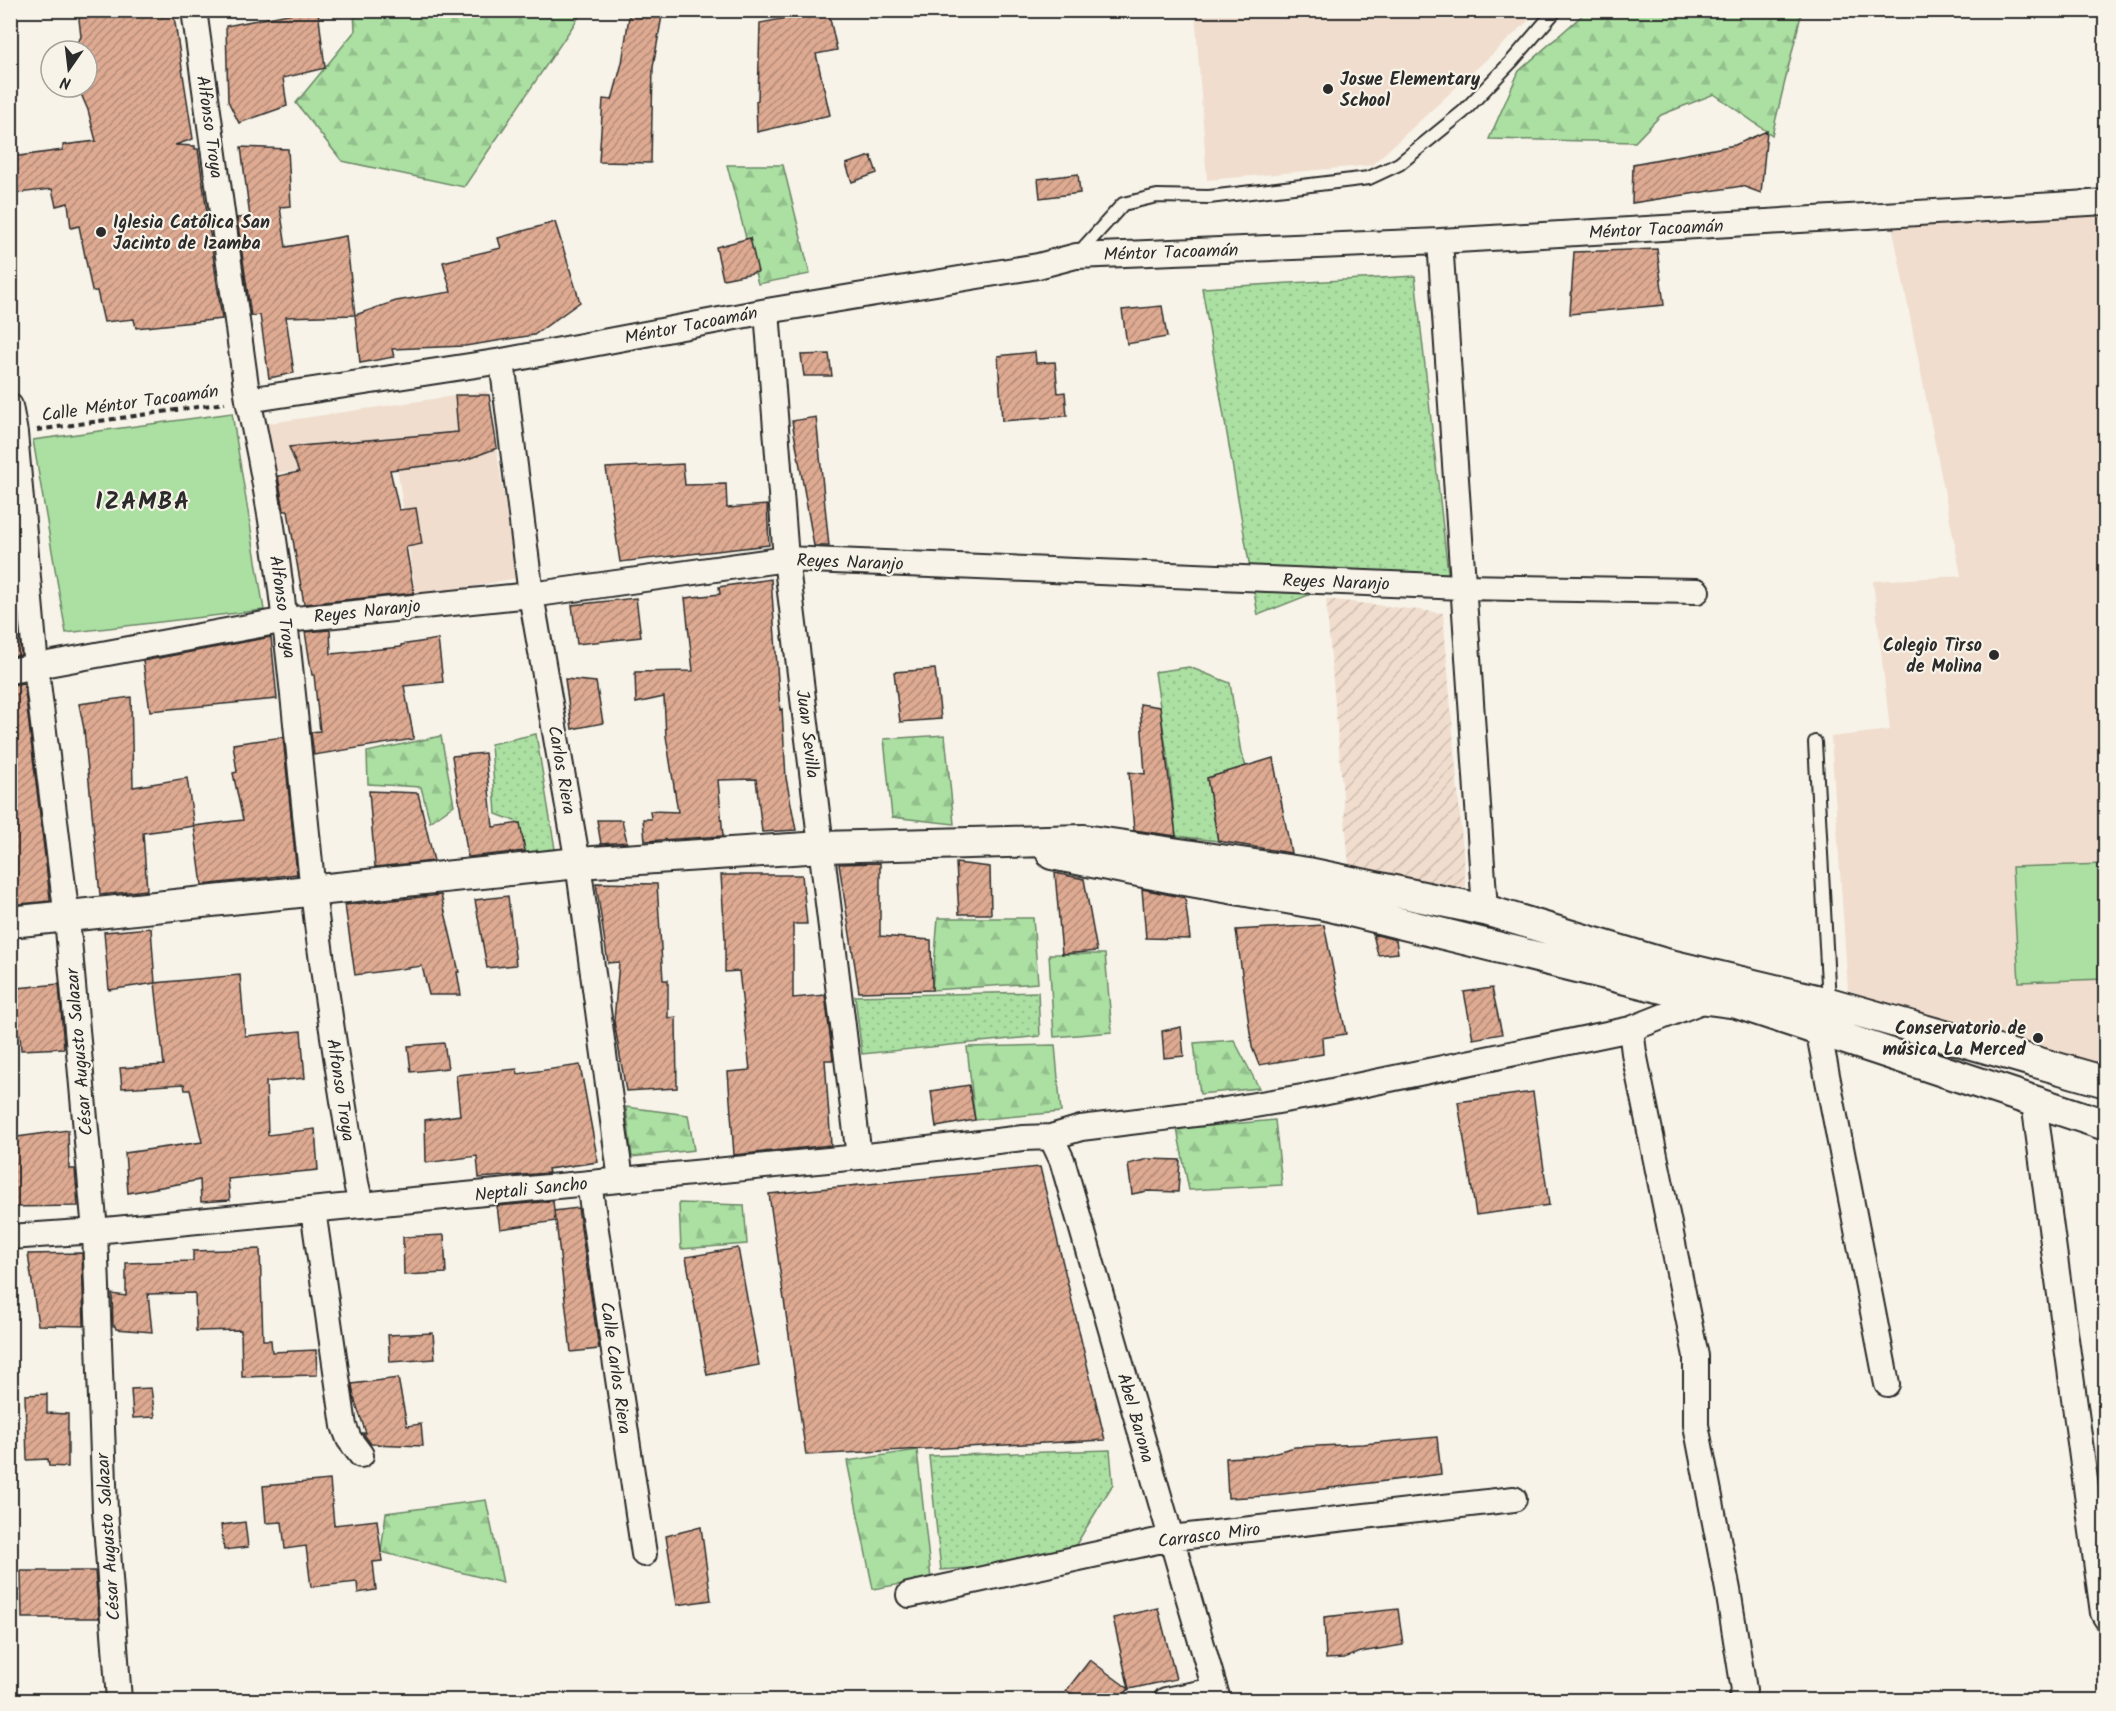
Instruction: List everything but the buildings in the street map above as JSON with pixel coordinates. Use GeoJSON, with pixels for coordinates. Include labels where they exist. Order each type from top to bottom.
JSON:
{"type":"FeatureCollection","features":[{"type":"Feature","properties":{"kind":"street","name":"Alfonso Troya"},"geometry":{"type":"LineString","coordinates":[[194,10],[248,400],[258,445],[286,620],[329,1014],[356,1183],[362,1205]]}},
{"type":"Feature","properties":{"kind":"street","name":"Méntor Tacoamán"},"geometry":{"type":"LineString","coordinates":[[248,400],[502,361],[767,311],[1038,266],[1076,256],[1440,242],[2106,202]]}},
{"type":"Feature","properties":{"kind":"street"},"geometry":{"type":"LineString","coordinates":[[1440,242],[1485,910]]}},
{"type":"Feature","properties":{"kind":"street","name":"Juan Sevilla"},"geometry":{"type":"LineString","coordinates":[[767,311],[786,560],[859,1157]]}},
{"type":"Feature","properties":{"kind":"street","name":"Carlos Riera"},"geometry":{"type":"LineString","coordinates":[[502,361],[531,595],[578,863],[621,1180]]}},
{"type":"Feature","properties":{"kind":"street","name":"César Augusto Salazar"},"geometry":{"type":"LineString","coordinates":[[10,406],[36,667],[67,918],[95,1231],[105,1512],[119,1701]]}},
{"type":"Feature","properties":{"kind":"street","name":"Reyes Naranjo"},"geometry":{"type":"LineString","coordinates":[[10,671],[286,620],[531,595],[786,560],[1463,587],[1697,591]]}},
{"type":"Feature","properties":{"kind":"street"},"geometry":{"type":"LineString","coordinates":[[10,922],[67,918],[578,863],[822,847],[1084,840],[1308,873],[1485,910],[1662,963],[1824,1016],[2034,1102],[2106,1125]]}},
{"type":"Feature","properties":{"kind":"street"},"geometry":{"type":"LineString","coordinates":[[996,843],[1326,905],[1707,999],[1824,1016],[2106,1082]]}},
{"type":"Feature","properties":{"kind":"street","name":"Neptali Sancho"},"geometry":{"type":"LineString","coordinates":[[10,1237],[95,1231],[1051,1137],[1081,1128],[1219,1111],[1308,1096],[1631,1029],[1707,999]]}},
{"type":"Feature","properties":{"kind":"street"},"geometry":{"type":"LineString","coordinates":[[1824,1016],[1887,1384]]}},
{"type":"Feature","properties":{"kind":"street"},"geometry":{"type":"LineString","coordinates":[[1631,1029],[1696,1356],[1696,1425],[1728,1590],[1744,1690],[1741,1701]]}},
{"type":"Feature","properties":{"kind":"street"},"geometry":{"type":"LineString","coordinates":[[2034,1102],[2103,1613],[2106,1618]]}},
{"type":"Feature","properties":{"kind":"street","name":"Abel Barona"},"geometry":{"type":"LineString","coordinates":[[1051,1137],[1062,1160],[1217,1696]]}},
{"type":"Feature","properties":{"kind":"street","name":"Calle Carlos Riera"},"geometry":{"type":"LineString","coordinates":[[589,1183],[644,1554]]}},
{"type":"Feature","properties":{"kind":"street"},"geometry":{"type":"LineString","coordinates":[[313,1210],[344,1426],[349,1439],[361,1455]]}},
{"type":"Feature","properties":{"kind":"street","name":"Carrasco Miro"},"geometry":{"type":"LineString","coordinates":[[909,1595],[1171,1538],[1514,1499]]}},
{"type":"Feature","properties":{"kind":"street"},"geometry":{"type":"LineString","coordinates":[[1166,1701],[1217,1696]]}},
{"type":"Feature","properties":{"kind":"lane"},"geometry":{"type":"LineString","coordinates":[[1076,256],[1123,204],[1157,196],[1209,197],[1369,178],[1399,164],[1463,112],[1557,10]]}},
{"type":"Feature","properties":{"kind":"lane"},"geometry":{"type":"LineString","coordinates":[[1815,742],[1824,1016]]}},
{"type":"Feature","properties":{"kind":"path","name":"Calle Méntor Tacoamán"},"geometry":{"type":"LineString","coordinates":[[13,433],[248,400]]}},
{"type":"Feature","properties":{"kind":"shaded area","name":"Josue Elementary School"},"geometry":{"type":"Polygon","coordinates":[[[1195,11],[1538,12],[1372,165],[1207,180],[1195,11]]]}},
{"type":"Feature","properties":{"kind":"shaded area","name":"Colegio Tirso de Molina"},"geometry":{"type":"Polygon","coordinates":[[[2105,202],[2105,1073],[1848,990],[1831,737],[1890,730],[1873,581],[1961,576],[1890,215],[2105,202]]]}},
{"type":"Feature","properties":{"kind":"shaded area"},"geometry":{"type":"Polygon","coordinates":[[[487,391],[517,578],[416,597],[397,466],[272,473],[263,424],[487,391]]]}},
{"type":"Feature","properties":{"kind":"shaded area"},"geometry":{"type":"Polygon","coordinates":[[[1326,599],[1443,613],[1466,888],[1349,866],[1326,599]]]}},
{"type":"Feature","properties":{"kind":"green space"},"geometry":{"type":"Polygon","coordinates":[[[354,11],[583,11],[464,187],[342,161],[296,103],[355,31],[354,11]]]}},
{"type":"Feature","properties":{"kind":"green space"},"geometry":{"type":"Polygon","coordinates":[[[1587,11],[1802,11],[1772,135],[1714,94],[1661,115],[1635,142],[1489,139],[1519,71],[1587,11]]]}},
{"type":"Feature","properties":{"kind":"green space"},"geometry":{"type":"Polygon","coordinates":[[[727,165],[783,165],[810,274],[758,284],[727,165]]]}},
{"type":"Feature","properties":{"kind":"green space"},"geometry":{"type":"Polygon","coordinates":[[[1415,276],[1449,582],[1354,577],[1258,615],[1202,288],[1415,276]]]}},
{"type":"Feature","properties":{"kind":"green space"},"geometry":{"type":"Polygon","coordinates":[[[232,413],[264,610],[66,633],[33,440],[232,413]]]}},
{"type":"Feature","properties":{"kind":"green space"},"geometry":{"type":"Polygon","coordinates":[[[1189,667],[1230,683],[1241,753],[1246,766],[1207,778],[1218,841],[1176,836],[1155,672],[1189,667]]]}},
{"type":"Feature","properties":{"kind":"green space"},"geometry":{"type":"Polygon","coordinates":[[[536,734],[555,849],[525,853],[520,823],[496,814],[491,744],[536,734]]]}},
{"type":"Feature","properties":{"kind":"green space"},"geometry":{"type":"Polygon","coordinates":[[[945,735],[954,824],[892,817],[884,739],[945,735]]]}},
{"type":"Feature","properties":{"kind":"green space"},"geometry":{"type":"Polygon","coordinates":[[[441,736],[454,805],[430,822],[421,787],[368,784],[367,752],[441,736]]]}},
{"type":"Feature","properties":{"kind":"green space"},"geometry":{"type":"Polygon","coordinates":[[[2105,864],[2105,979],[2019,982],[2012,867],[2105,864]]]}},
{"type":"Feature","properties":{"kind":"green space"},"geometry":{"type":"Polygon","coordinates":[[[938,918],[1033,918],[1038,983],[932,990],[938,918]]]}},
{"type":"Feature","properties":{"kind":"green space"},"geometry":{"type":"Polygon","coordinates":[[[1049,954],[1105,954],[1112,1032],[1054,1037],[1049,954]]]}},
{"type":"Feature","properties":{"kind":"green space"},"geometry":{"type":"Polygon","coordinates":[[[1038,992],[1040,1036],[862,1054],[855,996],[1038,992]]]}},
{"type":"Feature","properties":{"kind":"green space"},"geometry":{"type":"Polygon","coordinates":[[[1234,1040],[1259,1088],[1200,1094],[1194,1043],[1234,1040]]]}},
{"type":"Feature","properties":{"kind":"green space"},"geometry":{"type":"Polygon","coordinates":[[[1055,1045],[1061,1112],[975,1120],[967,1047],[1055,1045]]]}},
{"type":"Feature","properties":{"kind":"green space"},"geometry":{"type":"Polygon","coordinates":[[[626,1107],[688,1115],[694,1150],[632,1157],[626,1107]]]}},
{"type":"Feature","properties":{"kind":"green space"},"geometry":{"type":"Polygon","coordinates":[[[1275,1120],[1282,1185],[1189,1190],[1177,1129],[1275,1120]]]}},
{"type":"Feature","properties":{"kind":"green space"},"geometry":{"type":"Polygon","coordinates":[[[679,1203],[744,1205],[747,1244],[681,1249],[679,1203]]]}},
{"type":"Feature","properties":{"kind":"green space"},"geometry":{"type":"Polygon","coordinates":[[[917,1450],[931,1579],[873,1589],[847,1461],[917,1450]]]}},
{"type":"Feature","properties":{"kind":"green space"},"geometry":{"type":"Polygon","coordinates":[[[1110,1450],[1113,1484],[1066,1561],[941,1570],[929,1456],[1110,1450]]]}},
{"type":"Feature","properties":{"kind":"green space"},"geometry":{"type":"Polygon","coordinates":[[[486,1500],[503,1583],[381,1552],[386,1513],[486,1500]]]}},
{"type":"Feature","properties":{"kind":"place","name":"Josue Elementary School"},"geometry":{"type":"Point","coordinates":[1328,89]}},
{"type":"Feature","properties":{"kind":"place","name":"Iglesia Católica San Jacinto de Izamba"},"geometry":{"type":"Point","coordinates":[101,232]}},
{"type":"Feature","properties":{"kind":"place","name":"Colegio Tirso de Molina"},"geometry":{"type":"Point","coordinates":[1994,655]}},
{"type":"Feature","properties":{"kind":"place","name":"Conservatorio de música La Merced"},"geometry":{"type":"Point","coordinates":[2038,1038]}},
{"type":"Feature","properties":{"kind":"district","name":"IZAMBA"},"geometry":{"type":"Point","coordinates":[143,501]}}]}
